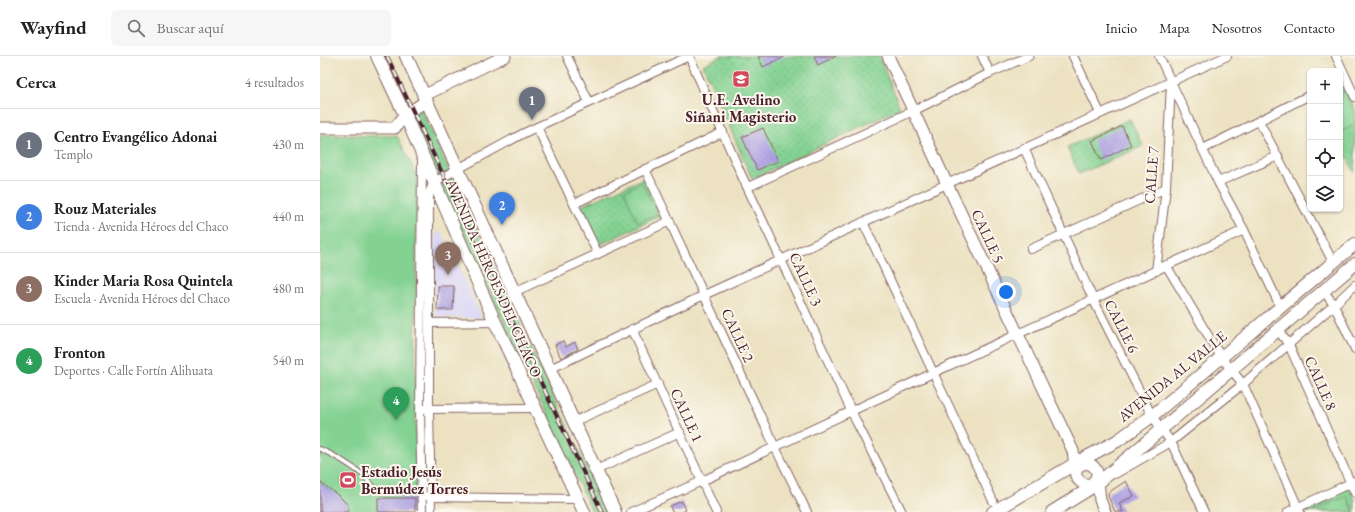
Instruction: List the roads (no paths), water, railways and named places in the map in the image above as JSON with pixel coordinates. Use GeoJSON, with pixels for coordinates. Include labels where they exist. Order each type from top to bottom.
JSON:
{"type":"FeatureCollection","features":[{"type":"Feature","properties":{"kind":"main road","name":"AVENIDA HÉROES DEL CHACO"},"geometry":{"type":"LineString","coordinates":[[377,56],[405,115],[495,322],[584,512]]}},
{"type":"Feature","properties":{"kind":"main road","name":"AVENIDA HÉROES DEL CHACO"},"geometry":{"type":"LineString","coordinates":[[406,56],[615,512]]}},
{"type":"Feature","properties":{"kind":"main road"},"geometry":{"type":"LineString","coordinates":[[320,128],[395,128],[405,115],[425,98],[505,56]]}},
{"type":"Feature","properties":{"kind":"main road","name":"CALLE 5"},"geometry":{"type":"LineString","coordinates":[[888,56],[1080,468]]}},
{"type":"Feature","properties":{"kind":"main road","name":"AVENIDA AL VALLE"},"geometry":{"type":"LineString","coordinates":[[999,510],[1080,468],[1152,416],[1355,244]]}},
{"type":"Feature","properties":{"kind":"main road"},"geometry":{"type":"LineString","coordinates":[[1052,512],[1094,483],[1162,429],[1355,264]]}},
{"type":"Feature","properties":{"kind":"main road"},"geometry":{"type":"LineString","coordinates":[[1080,468],[1094,466],[1094,483],[1105,512]]}},
{"type":"Feature","properties":{"kind":"main road"},"geometry":{"type":"LineString","coordinates":[[1080,468],[1094,483]]}},
{"type":"Feature","properties":{"kind":"main road"},"geometry":{"type":"LineString","coordinates":[[1080,468],[1085,484],[1089,484],[1094,481],[1094,483]]}},
{"type":"Feature","properties":{"kind":"street"},"geometry":{"type":"LineString","coordinates":[[567,56],[589,102]]}},
{"type":"Feature","properties":{"kind":"street"},"geometry":{"type":"LineString","coordinates":[[422,512],[429,323],[429,193],[434,182],[537,127],[689,56]]}},
{"type":"Feature","properties":{"kind":"street","name":"CALLE 3"},"geometry":{"type":"LineString","coordinates":[[689,56],[851,411],[902,512]]}},
{"type":"Feature","properties":{"kind":"street"},"geometry":{"type":"LineString","coordinates":[[982,56],[990,73]]}},
{"type":"Feature","properties":{"kind":"street"},"geometry":{"type":"LineString","coordinates":[[748,187],[914,111],[990,73],[1030,56]]}},
{"type":"Feature","properties":{"kind":"street"},"geometry":{"type":"LineString","coordinates":[[1072,56],[1100,113]]}},
{"type":"Feature","properties":{"kind":"street"},"geometry":{"type":"LineString","coordinates":[[1159,56],[1218,182],[1244,230],[1281,308]]}},
{"type":"Feature","properties":{"kind":"street"},"geometry":{"type":"LineString","coordinates":[[550,369],[704,295],[1227,56]]}},
{"type":"Feature","properties":{"kind":"street"},"geometry":{"type":"LineString","coordinates":[[1336,56],[1340,68]]}},
{"type":"Feature","properties":{"kind":"street"},"geometry":{"type":"LineString","coordinates":[[1343,78],[1355,97]]}},
{"type":"Feature","properties":{"kind":"street","name":"CALLE 7"},"geometry":{"type":"LineString","coordinates":[[1156,271],[1166,188],[1171,81]]}},
{"type":"Feature","properties":{"kind":"street"},"geometry":{"type":"LineString","coordinates":[[1203,149],[1307,97]]}},
{"type":"Feature","properties":{"kind":"street"},"geometry":{"type":"LineString","coordinates":[[1259,121],[1333,262]]}},
{"type":"Feature","properties":{"kind":"street"},"geometry":{"type":"LineString","coordinates":[[537,127],[598,254]]}},
{"type":"Feature","properties":{"kind":"street"},"geometry":{"type":"LineString","coordinates":[[574,204],[723,132]]}},
{"type":"Feature","properties":{"kind":"street","name":"CALLE 6"},"geometry":{"type":"LineString","coordinates":[[1024,148],[1093,299],[1152,416],[1171,442],[1204,512]]}},
{"type":"Feature","properties":{"kind":"street"},"geometry":{"type":"LineString","coordinates":[[422,156],[425,409],[432,497],[431,512]]}},
{"type":"Feature","properties":{"kind":"street"},"geometry":{"type":"LineString","coordinates":[[1218,182],[1278,156]]}},
{"type":"Feature","properties":{"kind":"street","name":"CALLE 2"},"geometry":{"type":"LineString","coordinates":[[645,169],[807,512]]}},
{"type":"Feature","properties":{"kind":"street"},"geometry":{"type":"LineString","coordinates":[[1031,249],[1166,188]]}},
{"type":"Feature","properties":{"kind":"street"},"geometry":{"type":"LineString","coordinates":[[514,292],[670,221]]}},
{"type":"Feature","properties":{"kind":"street"},"geometry":{"type":"LineString","coordinates":[[864,222],[933,373],[999,510]]}},
{"type":"Feature","properties":{"kind":"street"},"geometry":{"type":"LineString","coordinates":[[631,512],[702,481],[1244,230]]}},
{"type":"Feature","properties":{"kind":"street"},"geometry":{"type":"LineString","coordinates":[[1166,265],[1221,357],[1243,384],[1299,510]]}},
{"type":"Feature","properties":{"kind":"street"},"geometry":{"type":"LineString","coordinates":[[1094,483],[1171,442],[1289,345],[1355,284]]}},
{"type":"Feature","properties":{"kind":"street"},"geometry":{"type":"LineString","coordinates":[[1324,290],[1334,305],[1355,348]]}},
{"type":"Feature","properties":{"kind":"street"},"geometry":{"type":"LineString","coordinates":[[429,323],[495,322]]}},
{"type":"Feature","properties":{"kind":"street","name":"CALLE 1"},"geometry":{"type":"LineString","coordinates":[[632,329],[716,512]]}},
{"type":"Feature","properties":{"kind":"street","name":"CALLE 8"},"geometry":{"type":"LineString","coordinates":[[1278,330],[1289,345],[1353,482],[1355,493]]}},
{"type":"Feature","properties":{"kind":"street"},"geometry":{"type":"LineString","coordinates":[[573,422],[658,384]]}},
{"type":"Feature","properties":{"kind":"street"},"geometry":{"type":"LineString","coordinates":[[425,409],[536,408]]}},
{"type":"Feature","properties":{"kind":"street"},"geometry":{"type":"LineString","coordinates":[[596,470],[680,432]]}},
{"type":"Feature","properties":{"kind":"street"},"geometry":{"type":"LineString","coordinates":[[1288,512],[1299,510],[1353,482]]}},
{"type":"Feature","properties":{"kind":"street"},"geometry":{"type":"LineString","coordinates":[[422,493],[432,497],[578,499]]}},
{"type":"Feature","properties":{"kind":"lane"},"geometry":{"type":"LineString","coordinates":[[320,450],[338,457],[353,467],[365,477],[375,490],[381,492],[422,493]]}},
{"type":"Feature","properties":{"kind":"railway"},"geometry":{"type":"LineString","coordinates":[[387,56],[602,512]]}},
{"type":"Feature","properties":{"kind":"place","name":"U.E. Avelino Siñani Magisterio"},"geometry":{"type":"Point","coordinates":[741,79]}},
{"type":"Feature","properties":{"kind":"place","name":"Centro Evangélico Adonai"},"geometry":{"type":"Point","coordinates":[532,120]}},
{"type":"Feature","properties":{"kind":"place","name":"Rouz Materiales"},"geometry":{"type":"Point","coordinates":[502,225]}},
{"type":"Feature","properties":{"kind":"place","name":"Kinder Maria Rosa Quintela"},"geometry":{"type":"Point","coordinates":[448,275]}},
{"type":"Feature","properties":{"kind":"place","name":"Fronton"},"geometry":{"type":"Point","coordinates":[396,420]}},
{"type":"Feature","properties":{"kind":"place","name":"Estadio Jesús Bermúdez Torres"},"geometry":{"type":"Point","coordinates":[348,480]}}]}
